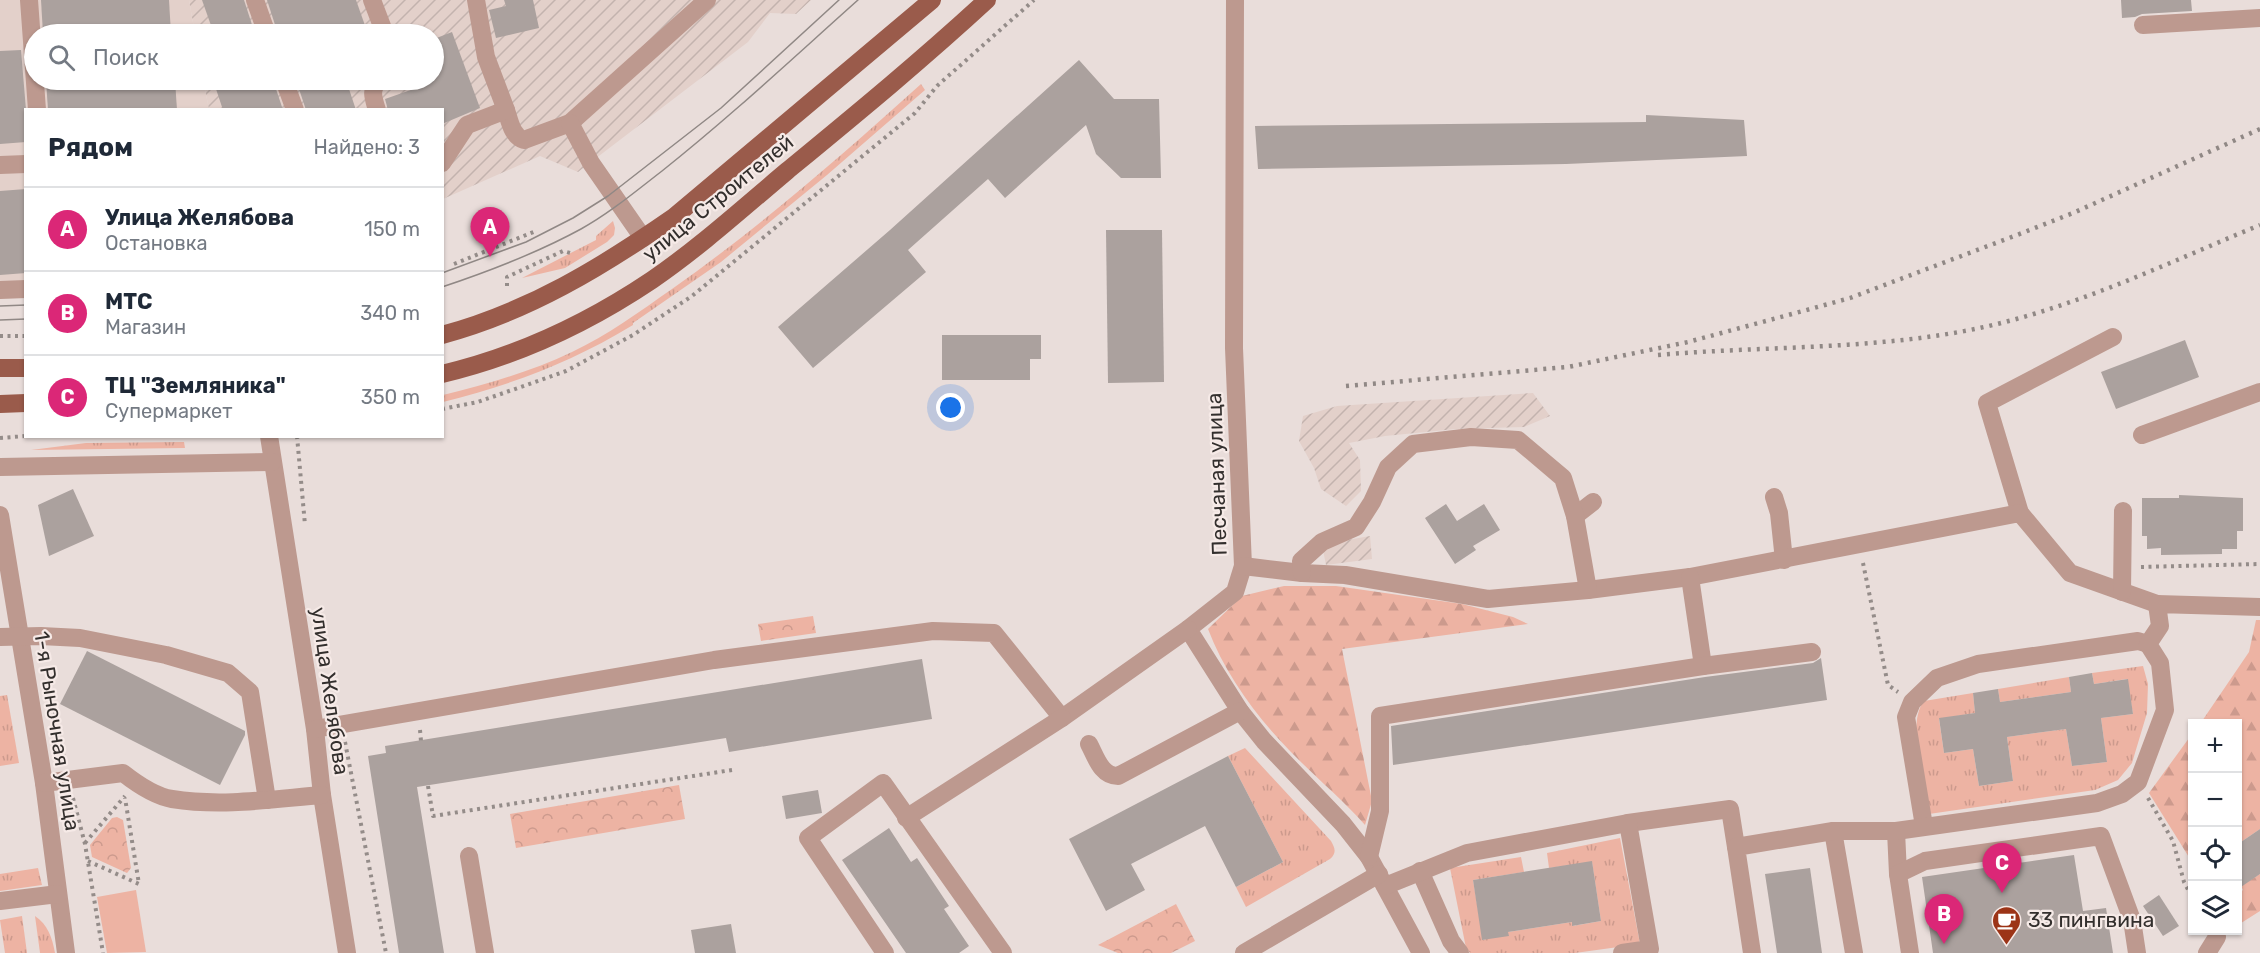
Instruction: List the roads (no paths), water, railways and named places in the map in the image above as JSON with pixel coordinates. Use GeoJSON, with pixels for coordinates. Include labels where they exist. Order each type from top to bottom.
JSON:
{"type":"FeatureCollection","features":[{"type":"Feature","properties":{"kind":"main road","name":"улица Строителей"},"geometry":{"type":"LineString","coordinates":[[444,334],[529,305],[579,279],[674,217],[932,0]]}},
{"type":"Feature","properties":{"kind":"main road","name":"улица Строителей"},"geometry":{"type":"LineString","coordinates":[[444,374],[473,367],[544,342],[598,313],[653,279],[919,63],[987,0]]}},
{"type":"Feature","properties":{"kind":"main road"},"geometry":{"type":"LineString","coordinates":[[0,368],[24,368]]}},
{"type":"Feature","properties":{"kind":"main road"},"geometry":{"type":"LineString","coordinates":[[0,404],[24,403]]}},
{"type":"Feature","properties":{"kind":"street"},"geometry":{"type":"LineString","coordinates":[[29,0],[31,24]]}},
{"type":"Feature","properties":{"kind":"street"},"geometry":{"type":"LineString","coordinates":[[255,0],[263,24]]}},
{"type":"Feature","properties":{"kind":"street"},"geometry":{"type":"LineString","coordinates":[[372,0],[381,24]]}},
{"type":"Feature","properties":{"kind":"street"},"geometry":{"type":"LineString","coordinates":[[476,0],[486,57],[514,133],[518,138],[524,140],[570,123],[707,0]]}},
{"type":"Feature","properties":{"kind":"street","name":"Песчаная улица"},"geometry":{"type":"LineString","coordinates":[[906,818],[1062,718],[1188,629],[1235,591],[1243,566],[1234,348],[1235,0]]}},
{"type":"Feature","properties":{"kind":"street"},"geometry":{"type":"LineString","coordinates":[[2143,25],[2260,18]]}},
{"type":"Feature","properties":{"kind":"street"},"geometry":{"type":"LineString","coordinates":[[36,90],[37,108]]}},
{"type":"Feature","properties":{"kind":"street"},"geometry":{"type":"LineString","coordinates":[[288,90],[294,108]]}},
{"type":"Feature","properties":{"kind":"street"},"geometry":{"type":"LineString","coordinates":[[372,90],[376,108]]}},
{"type":"Feature","properties":{"kind":"street"},"geometry":{"type":"LineString","coordinates":[[444,160],[467,124],[506,111]]}},
{"type":"Feature","properties":{"kind":"street"},"geometry":{"type":"LineString","coordinates":[[570,123],[591,163],[643,238]]}},
{"type":"Feature","properties":{"kind":"street"},"geometry":{"type":"LineString","coordinates":[[0,165],[24,164]]}},
{"type":"Feature","properties":{"kind":"street"},"geometry":{"type":"LineString","coordinates":[[0,290],[24,289]]}},
{"type":"Feature","properties":{"kind":"street"},"geometry":{"type":"LineString","coordinates":[[2113,337],[1987,403],[2020,513],[2070,573],[2157,604],[2260,607]]}},
{"type":"Feature","properties":{"kind":"street"},"geometry":{"type":"LineString","coordinates":[[2142,435],[2260,392]]}},
{"type":"Feature","properties":{"kind":"street"},"geometry":{"type":"LineString","coordinates":[[1302,573],[1301,561],[1322,542],[1356,527],[1372,502],[1388,467],[1413,444],[1471,437],[1518,440],[1563,478],[1575,516],[1588,590]]}},
{"type":"Feature","properties":{"kind":"street","name":"улица Желябова"},"geometry":{"type":"LineString","coordinates":[[268,438],[315,729],[322,795],[347,953]]}},
{"type":"Feature","properties":{"kind":"street"},"geometry":{"type":"LineString","coordinates":[[0,467],[272,462]]}},
{"type":"Feature","properties":{"kind":"street"},"geometry":{"type":"LineString","coordinates":[[1774,497],[1779,513],[1784,560]]}},
{"type":"Feature","properties":{"kind":"street"},"geometry":{"type":"LineString","coordinates":[[1575,516],[1593,502]]}},
{"type":"Feature","properties":{"kind":"street"},"geometry":{"type":"LineString","coordinates":[[2122,591],[2123,511]]}},
{"type":"Feature","properties":{"kind":"street"},"geometry":{"type":"LineString","coordinates":[[1243,566],[1345,575],[1488,599],[1690,578],[2020,513]]}},
{"type":"Feature","properties":{"kind":"street","name":"1-я Рыночная улица"},"geometry":{"type":"LineString","coordinates":[[0,516],[44,783],[66,953]]}},
{"type":"Feature","properties":{"kind":"street"},"geometry":{"type":"LineString","coordinates":[[1690,578],[1703,666]]}},
{"type":"Feature","properties":{"kind":"street"},"geometry":{"type":"LineString","coordinates":[[2148,644],[2160,626],[2157,604]]}},
{"type":"Feature","properties":{"kind":"street"},"geometry":{"type":"LineString","coordinates":[[1188,629],[1240,711],[1264,741],[1343,824],[1370,857],[1422,953]]}},
{"type":"Feature","properties":{"kind":"street"},"geometry":{"type":"LineString","coordinates":[[315,729],[714,660],[933,631],[994,633],[1062,718]]}},
{"type":"Feature","properties":{"kind":"street"},"geometry":{"type":"LineString","coordinates":[[0,637],[80,638],[166,655],[228,673],[250,692],[267,800]]}},
{"type":"Feature","properties":{"kind":"street"},"geometry":{"type":"LineString","coordinates":[[1736,847],[1833,831],[1896,831],[2097,803],[2122,795],[2138,782],[2165,710],[2160,663],[2148,644],[2138,641],[1978,664],[1936,678],[1912,702],[1906,717],[1924,826]]}},
{"type":"Feature","properties":{"kind":"street"},"geometry":{"type":"LineString","coordinates":[[1370,857],[1380,812],[1380,716],[1703,666],[1812,652]]}},
{"type":"Feature","properties":{"kind":"street"},"geometry":{"type":"LineString","coordinates":[[1089,744],[1104,772],[1110,776],[1118,776],[1240,711]]}},
{"type":"Feature","properties":{"kind":"street"},"geometry":{"type":"LineString","coordinates":[[44,783],[123,773],[130,790],[171,799],[267,800],[322,795]]}},
{"type":"Feature","properties":{"kind":"street"},"geometry":{"type":"LineString","coordinates":[[885,953],[808,838],[883,783],[1003,953]]}},
{"type":"Feature","properties":{"kind":"street"},"geometry":{"type":"LineString","coordinates":[[2097,803],[2101,836],[2132,920],[2138,953]]}},
{"type":"Feature","properties":{"kind":"street"},"geometry":{"type":"LineString","coordinates":[[1244,953],[1382,880],[1420,871],[1467,853],[1628,823],[1730,808],[1752,953]]}},
{"type":"Feature","properties":{"kind":"street"},"geometry":{"type":"LineString","coordinates":[[1622,953],[1650,949],[1628,823]]}},
{"type":"Feature","properties":{"kind":"street"},"geometry":{"type":"LineString","coordinates":[[1833,831],[1854,953]]}},
{"type":"Feature","properties":{"kind":"street"},"geometry":{"type":"LineString","coordinates":[[1896,831],[1898,874],[1910,953]]}},
{"type":"Feature","properties":{"kind":"street"},"geometry":{"type":"LineString","coordinates":[[1898,874],[1925,861],[2101,836]]}},
{"type":"Feature","properties":{"kind":"street"},"geometry":{"type":"LineString","coordinates":[[470,856],[485,953]]}},
{"type":"Feature","properties":{"kind":"street"},"geometry":{"type":"LineString","coordinates":[[1420,871],[1451,940],[1460,953]]}},
{"type":"Feature","properties":{"kind":"street"},"geometry":{"type":"LineString","coordinates":[[0,901],[58,894]]}},
{"type":"Feature","properties":{"kind":"tram line"},"geometry":{"type":"LineString","coordinates":[[444,272],[526,242],[573,218],[608,196],[721,108],[839,0]]}},
{"type":"Feature","properties":{"kind":"tram line"},"geometry":{"type":"LineString","coordinates":[[444,286],[530,254],[602,216],[712,130],[858,0]]}},
{"type":"Feature","properties":{"kind":"tram line"},"geometry":{"type":"LineString","coordinates":[[0,306],[24,305]]}},
{"type":"Feature","properties":{"kind":"tram line"},"geometry":{"type":"LineString","coordinates":[[0,320],[24,319]]}},
{"type":"Feature","properties":{"kind":"railway"},"geometry":{"type":"LineString","coordinates":[[1346,386],[1568,367],[1688,342],[1850,298],[2073,213],[2260,129]]}},
{"type":"Feature","properties":{"kind":"railway"},"geometry":{"type":"LineString","coordinates":[[1658,355],[1892,341],[1970,330],[2045,311],[2117,285],[2260,225]]}},
{"type":"Feature","properties":{"kind":"place","name":"Улица Желябова"},"geometry":{"type":"Point","coordinates":[490,257]}},
{"type":"Feature","properties":{"kind":"place","name":"ТЦ \"Земляника\""},"geometry":{"type":"Point","coordinates":[2002,893]}},
{"type":"Feature","properties":{"kind":"place","name":"МТС"},"geometry":{"type":"Point","coordinates":[1944,944]}},
{"type":"Feature","properties":{"kind":"place","name":"33 пингвина"},"geometry":{"type":"Point","coordinates":[2007,946]}}]}
